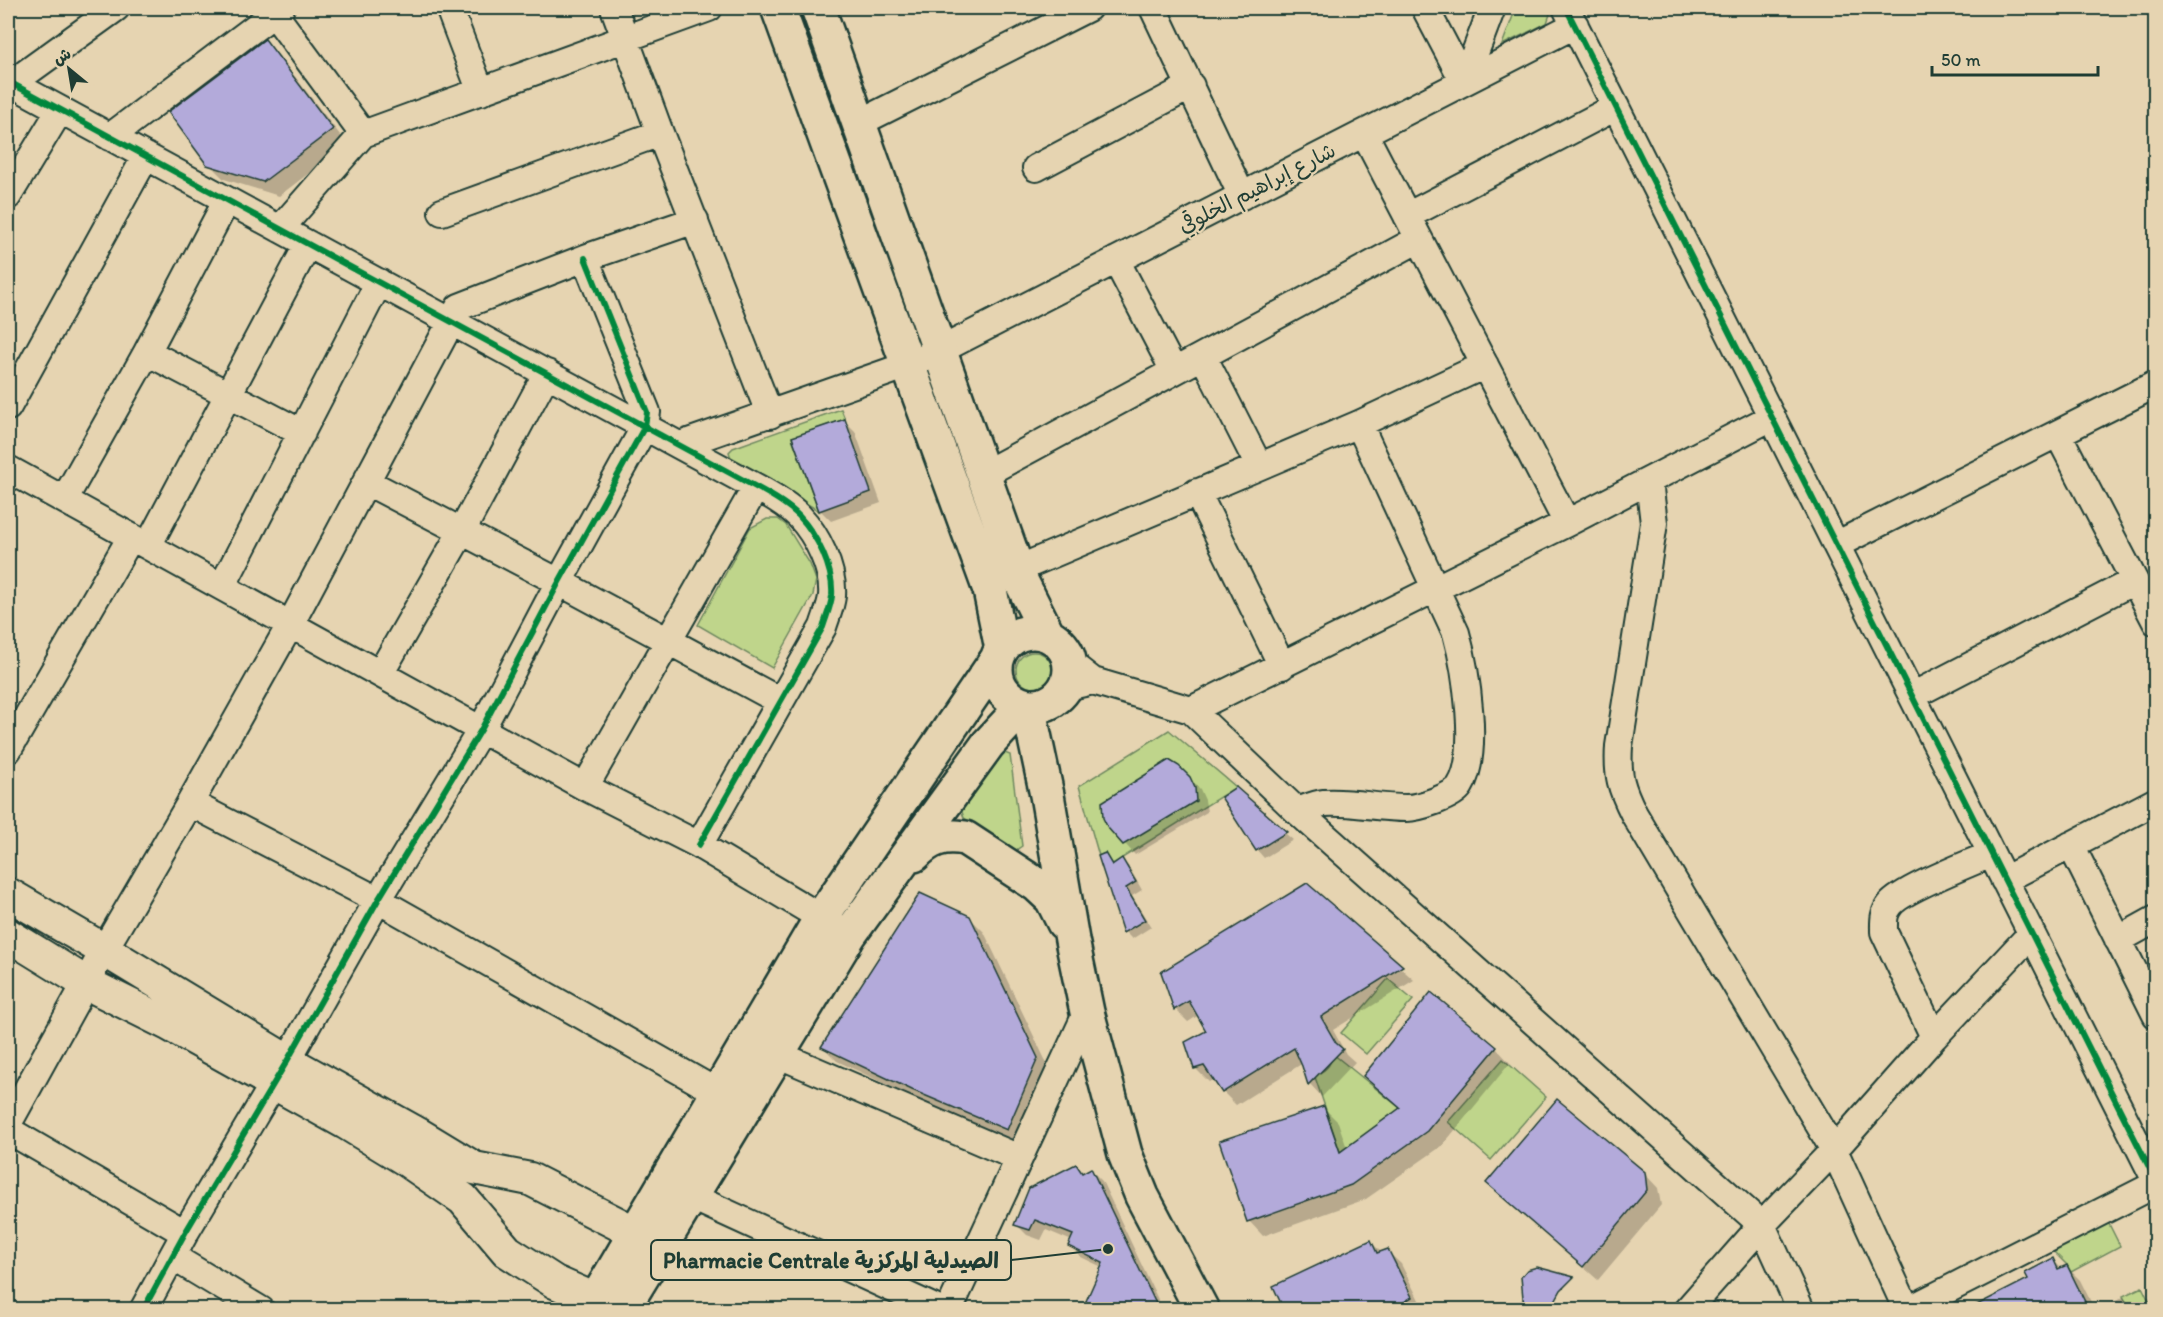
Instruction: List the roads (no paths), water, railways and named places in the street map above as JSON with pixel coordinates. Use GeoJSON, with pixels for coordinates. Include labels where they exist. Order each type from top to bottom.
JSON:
{"type":"FeatureCollection","features":[{"type":"Feature","properties":{"kind":"main road"},"geometry":{"type":"LineString","coordinates":[[778,8],[990,590],[1000,654],[996,670],[998,682],[1013,700],[1056,690]]}},
{"type":"Feature","properties":{"kind":"main road"},"geometry":{"type":"LineString","coordinates":[[818,8],[1018,569],[1048,635]]}},
{"type":"Feature","properties":{"kind":"main road"},"geometry":{"type":"LineString","coordinates":[[611,1307],[647,1241],[717,1092],[821,918],[1009,641],[1028,632],[1038,632],[1048,635],[1066,651],[1056,690],[1047,795],[1087,1012],[1125,1154],[1142,1196],[1202,1309]]}},
{"type":"Feature","properties":{"kind":"main road"},"geometry":{"type":"LineString","coordinates":[[647,1241],[692,1197],[850,934],[988,744],[1056,690]]}},
{"type":"Feature","properties":{"kind":"main road"},"geometry":{"type":"LineString","coordinates":[[884,887],[924,844],[937,837],[951,835],[965,838],[1037,885],[1052,899],[1072,940]]}},
{"type":"Feature","properties":{"kind":"street"},"geometry":{"type":"LineString","coordinates":[[116,8],[9,84],[308,243],[776,498],[798,516],[815,540],[826,561],[832,580],[832,597],[823,627],[699,844]]}},
{"type":"Feature","properties":{"kind":"street"},"geometry":{"type":"LineString","coordinates":[[449,8],[481,92]]}},
{"type":"Feature","properties":{"kind":"street"},"geometry":{"type":"LineString","coordinates":[[614,8],[770,415]]}},
{"type":"Feature","properties":{"kind":"street"},"geometry":{"type":"LineString","coordinates":[[280,229],[363,134],[709,8]]}},
{"type":"Feature","properties":{"kind":"street"},"geometry":{"type":"LineString","coordinates":[[859,123],[1088,8]]}},
{"type":"Feature","properties":{"kind":"street"},"geometry":{"type":"LineString","coordinates":[[1153,8],[1242,196]]}},
{"type":"Feature","properties":{"kind":"street"},"geometry":{"type":"LineString","coordinates":[[1425,8],[1464,82]]}},
{"type":"Feature","properties":{"kind":"street"},"geometry":{"type":"LineString","coordinates":[[1464,82],[1491,8]]}},
{"type":"Feature","properties":{"kind":"street"},"geometry":{"type":"LineString","coordinates":[[111,137],[275,9],[363,134]]}},
{"type":"Feature","properties":{"kind":"street"},"geometry":{"type":"LineString","coordinates":[[1570,16],[2156,1183],[1908,1310],[1834,1150],[1634,814],[1621,787],[1618,766],[1619,746],[1654,523],[1649,481]]}},
{"type":"Feature","properties":{"kind":"street","name":"شارع إبراهيم الخلوقي"},"geometry":{"type":"LineString","coordinates":[[680,445],[908,365],[939,351],[1464,82],[1570,16]]}},
{"type":"Feature","properties":{"kind":"street"},"geometry":{"type":"LineString","coordinates":[[1036,168],[1191,87]]}},
{"type":"Feature","properties":{"kind":"street"},"geometry":{"type":"LineString","coordinates":[[1407,216],[1616,106]]}},
{"type":"Feature","properties":{"kind":"street"},"geometry":{"type":"LineString","coordinates":[[8,196],[60,110]]}},
{"type":"Feature","properties":{"kind":"street"},"geometry":{"type":"LineString","coordinates":[[442,212],[660,133]]}},
{"type":"Feature","properties":{"kind":"street"},"geometry":{"type":"LineString","coordinates":[[1364,133],[1567,523]]}},
{"type":"Feature","properties":{"kind":"street"},"geometry":{"type":"LineString","coordinates":[[8,407],[146,156]]}},
{"type":"Feature","properties":{"kind":"street"},"geometry":{"type":"LineString","coordinates":[[64,500],[147,352],[226,200]]}},
{"type":"Feature","properties":{"kind":"street"},"geometry":{"type":"LineString","coordinates":[[8,1124],[104,950],[290,625],[459,307],[585,258],[695,220]]}},
{"type":"Feature","properties":{"kind":"street"},"geometry":{"type":"LineString","coordinates":[[984,474],[1419,239]]}},
{"type":"Feature","properties":{"kind":"street"},"geometry":{"type":"LineString","coordinates":[[8,750],[228,394],[308,243]]}},
{"type":"Feature","properties":{"kind":"street"},"geometry":{"type":"LineString","coordinates":[[143,1310],[185,1233],[378,900],[481,730],[645,426],[647,412],[585,258]]}},
{"type":"Feature","properties":{"kind":"street"},"geometry":{"type":"LineString","coordinates":[[1116,260],[1174,371]]}},
{"type":"Feature","properties":{"kind":"street"},"geometry":{"type":"LineString","coordinates":[[222,587],[379,282]]}},
{"type":"Feature","properties":{"kind":"street"},"geometry":{"type":"LineString","coordinates":[[147,352],[302,433]]}},
{"type":"Feature","properties":{"kind":"street"},"geometry":{"type":"LineString","coordinates":[[1203,356],[1259,466]]}},
{"type":"Feature","properties":{"kind":"street"},"geometry":{"type":"LineString","coordinates":[[1018,569],[1359,424],[1485,365]]}},
{"type":"Feature","properties":{"kind":"street"},"geometry":{"type":"LineString","coordinates":[[380,674],[462,531],[547,373]]}},
{"type":"Feature","properties":{"kind":"street"},"geometry":{"type":"LineString","coordinates":[[1836,545],[2156,384]]}},
{"type":"Feature","properties":{"kind":"street"},"geometry":{"type":"LineString","coordinates":[[1056,690],[1191,710],[1567,523],[1772,417]]}},
{"type":"Feature","properties":{"kind":"street"},"geometry":{"type":"LineString","coordinates":[[1297,811],[1322,803],[1409,808],[1437,800],[1458,789],[1467,771],[1470,745],[1463,660],[1456,633],[1359,424]]}},
{"type":"Feature","properties":{"kind":"street"},"geometry":{"type":"LineString","coordinates":[[2058,434],[2156,622]]}},
{"type":"Feature","properties":{"kind":"street"},"geometry":{"type":"LineString","coordinates":[[8,469],[585,787],[699,844],[850,934]]}},
{"type":"Feature","properties":{"kind":"street"},"geometry":{"type":"LineString","coordinates":[[367,482],[559,582],[780,702]]}},
{"type":"Feature","properties":{"kind":"street"},"geometry":{"type":"LineString","coordinates":[[585,787],[756,487]]}},
{"type":"Feature","properties":{"kind":"street"},"geometry":{"type":"LineString","coordinates":[[1197,492],[1282,666]]}},
{"type":"Feature","properties":{"kind":"street"},"geometry":{"type":"LineString","coordinates":[[1912,696],[2134,581]]}},
{"type":"Feature","properties":{"kind":"street"},"geometry":{"type":"LineString","coordinates":[[1191,710],[1297,811],[1762,1225],[1801,1310]]}},
{"type":"Feature","properties":{"kind":"street"},"geometry":{"type":"LineString","coordinates":[[2004,880],[2156,801]]}},
{"type":"Feature","properties":{"kind":"street"},"geometry":{"type":"LineString","coordinates":[[190,803],[378,900],[717,1092]]}},
{"type":"Feature","properties":{"kind":"street"},"geometry":{"type":"LineString","coordinates":[[2071,845],[2156,1016]]}},
{"type":"Feature","properties":{"kind":"street"},"geometry":{"type":"LineString","coordinates":[[1934,1037],[1884,932],[1883,916],[1890,904],[1906,892],[1991,854]]}},
{"type":"Feature","properties":{"kind":"street"},"geometry":{"type":"LineString","coordinates":[[8,894],[104,950],[449,1188],[473,1211],[507,1251],[555,1282],[611,1307]]}},
{"type":"Feature","properties":{"kind":"street"},"geometry":{"type":"LineString","coordinates":[[2118,940],[2156,920]]}},
{"type":"Feature","properties":{"kind":"street"},"geometry":{"type":"LineString","coordinates":[[1687,1310],[1762,1225],[1834,1150],[1934,1037],[2031,934]]}},
{"type":"Feature","properties":{"kind":"street"},"geometry":{"type":"LineString","coordinates":[[8,935],[86,983],[170,1025],[418,1134],[474,1168],[530,1179],[647,1241]]}},
{"type":"Feature","properties":{"kind":"street"},"geometry":{"type":"LineString","coordinates":[[949,1310],[1087,1012]]}},
{"type":"Feature","properties":{"kind":"street"},"geometry":{"type":"LineString","coordinates":[[777,1054],[1019,1158]]}},
{"type":"Feature","properties":{"kind":"street"},"geometry":{"type":"LineString","coordinates":[[8,1130],[185,1233]]}},
{"type":"Feature","properties":{"kind":"street"},"geometry":{"type":"LineString","coordinates":[[473,1211],[497,1172]]}},
{"type":"Feature","properties":{"kind":"street"},"geometry":{"type":"LineString","coordinates":[[692,1197],[939,1310]]}},
{"type":"Feature","properties":{"kind":"street"},"geometry":{"type":"LineString","coordinates":[[173,1257],[261,1310]]}},
{"type":"Feature","properties":{"kind":"place","name":"Pharmacie Centrale الصيدلية المركزية"},"geometry":{"type":"Point","coordinates":[1108,1249]}}]}
